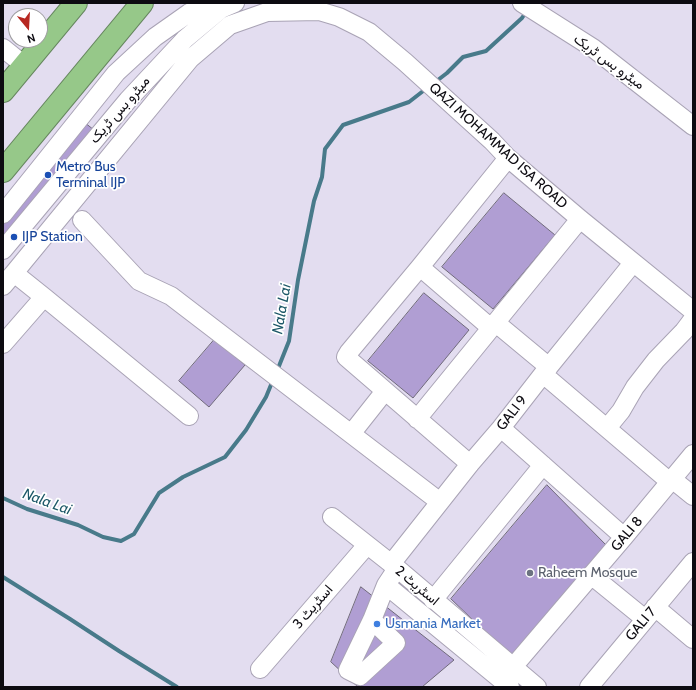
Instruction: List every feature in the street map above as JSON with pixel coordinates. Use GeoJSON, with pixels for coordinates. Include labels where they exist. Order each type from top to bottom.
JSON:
{"type":"FeatureCollection","features":[{"type":"Feature","properties":{"kind":"highway"},"geometry":{"type":"LineString","coordinates":[[3,91],[76,3]]}},
{"type":"Feature","properties":{"kind":"highway"},"geometry":{"type":"LineString","coordinates":[[3,171],[142,3]]}},
{"type":"Feature","properties":{"kind":"street","name":"میٹرو بس ٹریک"},"geometry":{"type":"LineString","coordinates":[[3,214],[116,72],[155,37],[190,13],[208,3]]}},
{"type":"Feature","properties":{"kind":"street","name":"میٹرو بس ٹریک"},"geometry":{"type":"LineString","coordinates":[[3,250],[128,100],[184,39],[221,9],[236,3]]}},
{"type":"Feature","properties":{"kind":"street","name":"میٹرو بس ٹریک"},"geometry":{"type":"LineString","coordinates":[[522,3],[594,48],[693,126]]}},
{"type":"Feature","properties":{"kind":"street","name":"QAZI MOHAMMAD ISA ROAD"},"geometry":{"type":"LineString","coordinates":[[9,280],[190,59],[230,25],[267,12],[319,11],[339,16],[369,32],[405,62],[492,141],[508,158],[693,312]]}},
{"type":"Feature","properties":{"kind":"street"},"geometry":{"type":"LineString","coordinates":[[3,48],[24,65]]}},
{"type":"Feature","properties":{"kind":"street"},"geometry":{"type":"LineString","coordinates":[[470,464],[346,357],[508,158]]}},
{"type":"Feature","properties":{"kind":"street"},"geometry":{"type":"LineString","coordinates":[[417,419],[580,219]]}},
{"type":"Feature","properties":{"kind":"street"},"geometry":{"type":"LineString","coordinates":[[82,220],[139,281],[170,296],[440,502]]}},
{"type":"Feature","properties":{"kind":"street","name":"GALI 9"},"geometry":{"type":"LineString","coordinates":[[372,620],[394,567],[440,502],[633,262]]}},
{"type":"Feature","properties":{"kind":"street"},"geometry":{"type":"LineString","coordinates":[[420,267],[493,325],[546,370],[606,428],[693,496]]}},
{"type":"Feature","properties":{"kind":"street"},"geometry":{"type":"LineString","coordinates":[[9,280],[44,297],[189,416]]}},
{"type":"Feature","properties":{"kind":"street"},"geometry":{"type":"LineString","coordinates":[[3,344],[44,297]]}},
{"type":"Feature","properties":{"kind":"street"},"geometry":{"type":"LineString","coordinates":[[606,428],[621,411],[635,387],[656,360],[684,331],[693,319]]}},
{"type":"Feature","properties":{"kind":"street"},"geometry":{"type":"LineString","coordinates":[[351,434],[385,391]]}},
{"type":"Feature","properties":{"kind":"street"},"geometry":{"type":"LineString","coordinates":[[501,428],[624,537]]}},
{"type":"Feature","properties":{"kind":"street","name":"GALI 8"},"geometry":{"type":"LineString","coordinates":[[513,667],[693,454]]}},
{"type":"Feature","properties":{"kind":"street"},"geometry":{"type":"LineString","coordinates":[[433,600],[543,465]]}},
{"type":"Feature","properties":{"kind":"street","name":"اسٹریٹ 2"},"geometry":{"type":"LineString","coordinates":[[332,516],[537,687]]}},
{"type":"Feature","properties":{"kind":"street","name":"اسٹریٹ 3"},"geometry":{"type":"LineString","coordinates":[[260,668],[366,545]]}},
{"type":"Feature","properties":{"kind":"street","name":"GALI 7"},"geometry":{"type":"LineString","coordinates":[[589,687],[693,562]]}},
{"type":"Feature","properties":{"kind":"street"},"geometry":{"type":"LineString","coordinates":[[591,575],[693,639]]}},
{"type":"Feature","properties":{"kind":"street"},"geometry":{"type":"LineString","coordinates":[[386,585],[510,687]]}},
{"type":"Feature","properties":{"kind":"building","name":"Metro Bus Terminal IJP"},"geometry":{"type":"Polygon","coordinates":[[[84,122],[94,130],[3,241],[3,221],[84,122]]]}},
{"type":"Feature","properties":{"kind":"building"},"geometry":{"type":"Polygon","coordinates":[[[504,193],[555,235],[493,309],[442,267],[504,193]]]}},
{"type":"Feature","properties":{"kind":"building"},"geometry":{"type":"Polygon","coordinates":[[[424,293],[469,330],[413,398],[368,361],[424,293]]]}},
{"type":"Feature","properties":{"kind":"building"},"geometry":{"type":"Polygon","coordinates":[[[215,339],[245,365],[209,407],[179,381],[215,339]]]}},
{"type":"Feature","properties":{"kind":"building","name":"Raheem Mosque"},"geometry":{"type":"Polygon","coordinates":[[[547,485],[608,547],[515,660],[451,599],[547,485]]]}},
{"type":"Feature","properties":{"kind":"building","name":"Usmania Market"},"geometry":{"type":"Polygon","coordinates":[[[361,587],[454,660],[422,687],[358,687],[331,662],[361,587]]]}},
{"type":"Feature","properties":{"kind":"waterway","name":"Nala Lai"},"geometry":{"type":"LineString","coordinates":[[434,83],[447,73],[463,57],[486,51],[522,18],[526,12]]}},
{"type":"Feature","properties":{"kind":"waterway","name":"Nala Lai"},"geometry":{"type":"LineString","coordinates":[[277,371],[289,341],[298,280],[314,201],[322,177],[325,149],[343,125],[409,102],[427,88]]}},
{"type":"Feature","properties":{"kind":"waterway","name":"Nala Lai"},"geometry":{"type":"LineString","coordinates":[[3,498],[27,509],[78,525],[103,537],[121,541],[134,534],[159,493],[183,477],[225,457],[246,430],[266,397],[273,380]]}},
{"type":"Feature","properties":{"kind":"waterway","name":"Nala Lai"},"geometry":{"type":"LineString","coordinates":[[3,577],[177,687]]}},
{"type":"Feature","properties":{"kind":"place","name":"Metro Bus Terminal IJP"},"geometry":{"type":"Point","coordinates":[48,175]}},
{"type":"Feature","properties":{"kind":"place","name":"IJP Station"},"geometry":{"type":"Point","coordinates":[14,237]}},
{"type":"Feature","properties":{"kind":"place","name":"Raheem Mosque"},"geometry":{"type":"Point","coordinates":[530,573]}},
{"type":"Feature","properties":{"kind":"place","name":"Usmania Market"},"geometry":{"type":"Point","coordinates":[377,624]}}]}
